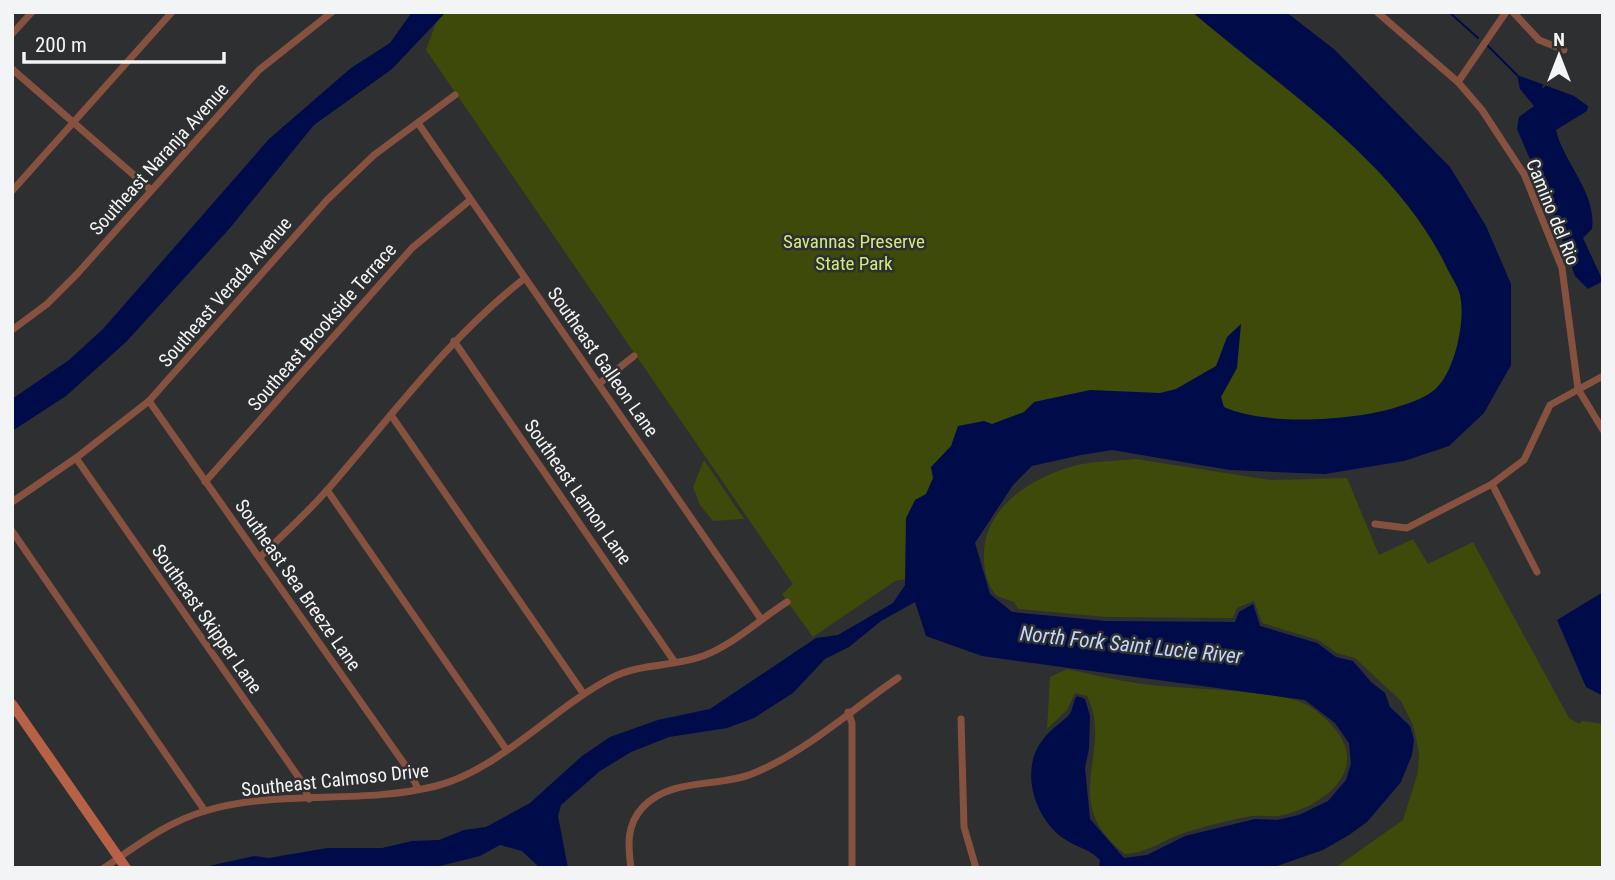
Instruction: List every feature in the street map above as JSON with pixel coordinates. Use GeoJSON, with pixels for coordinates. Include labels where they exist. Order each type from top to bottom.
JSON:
{"type":"FeatureCollection","features":[{"type":"Feature","properties":{"kind":"street"},"geometry":{"type":"LineString","coordinates":[[12,34],[32,12]]}},
{"type":"Feature","properties":{"kind":"street"},"geometry":{"type":"LineString","coordinates":[[12,191],[172,12]]}},
{"type":"Feature","properties":{"kind":"street","name":"Southeast Naranja Avenue"},"geometry":{"type":"LineString","coordinates":[[12,330],[47,304],[70,281],[259,70],[332,12]]}},
{"type":"Feature","properties":{"kind":"street","name":"Camino del Rio"},"geometry":{"type":"LineString","coordinates":[[1377,12],[1458,82],[1495,128],[1524,174],[1562,268],[1578,388],[1603,430]]}},
{"type":"Feature","properties":{"kind":"street"},"geometry":{"type":"LineString","coordinates":[[1458,82],[1506,12]]}},
{"type":"Feature","properties":{"kind":"street"},"geometry":{"type":"LineString","coordinates":[[1513,12],[1539,40],[1564,50]]}},
{"type":"Feature","properties":{"kind":"street"},"geometry":{"type":"LineString","coordinates":[[12,69],[151,190]]}},
{"type":"Feature","properties":{"kind":"street","name":"Southeast Verada Avenue"},"geometry":{"type":"LineString","coordinates":[[12,502],[76,458],[149,401],[327,200],[374,155],[455,95]]}},
{"type":"Feature","properties":{"kind":"street","name":"Southeast Galleon Lane"},"geometry":{"type":"LineString","coordinates":[[418,124],[761,619]]}},
{"type":"Feature","properties":{"kind":"street","name":"Southeast Brookside Terrace"},"geometry":{"type":"LineString","coordinates":[[205,482],[412,248],[469,201]]}},
{"type":"Feature","properties":{"kind":"street"},"geometry":{"type":"LineString","coordinates":[[261,556],[327,491],[454,341],[485,309],[525,278]]}},
{"type":"Feature","properties":{"kind":"street","name":"Southeast Lamon Lane"},"geometry":{"type":"LineString","coordinates":[[454,341],[674,661]]}},
{"type":"Feature","properties":{"kind":"street"},"geometry":{"type":"LineString","coordinates":[[600,383],[634,356]]}},
{"type":"Feature","properties":{"kind":"street"},"geometry":{"type":"LineString","coordinates":[[1375,524],[1407,528],[1492,484],[1524,460],[1550,405],[1603,376]]}},
{"type":"Feature","properties":{"kind":"street","name":"Southeast Sea Breeze Lane"},"geometry":{"type":"LineString","coordinates":[[149,401],[261,556],[410,772],[418,789]]}},
{"type":"Feature","properties":{"kind":"street"},"geometry":{"type":"LineString","coordinates":[[391,415],[583,693]]}},
{"type":"Feature","properties":{"kind":"street","name":"Southeast Skipper Lane"},"geometry":{"type":"LineString","coordinates":[[76,458],[302,782],[309,799]]}},
{"type":"Feature","properties":{"kind":"street"},"geometry":{"type":"LineString","coordinates":[[1492,484],[1536,572]]}},
{"type":"Feature","properties":{"kind":"street"},"geometry":{"type":"LineString","coordinates":[[327,491],[506,749]]}},
{"type":"Feature","properties":{"kind":"street"},"geometry":{"type":"LineString","coordinates":[[12,531],[205,811]]}},
{"type":"Feature","properties":{"kind":"street","name":"Southeast Calmoso Drive"},"geometry":{"type":"LineString","coordinates":[[104,868],[149,836],[205,811],[248,803],[418,789],[461,776],[506,749],[583,693],[614,677],[716,651],[787,602]]}},
{"type":"Feature","properties":{"kind":"street"},"geometry":{"type":"LineString","coordinates":[[631,868],[628,844],[633,821],[643,807],[657,796],[673,788],[721,783],[753,773],[787,756],[898,678]]}},
{"type":"Feature","properties":{"kind":"street"},"geometry":{"type":"LineString","coordinates":[[12,704],[126,868]]}},
{"type":"Feature","properties":{"kind":"street"},"geometry":{"type":"LineString","coordinates":[[848,712],[852,723],[852,868]]}},
{"type":"Feature","properties":{"kind":"street"},"geometry":{"type":"LineString","coordinates":[[961,719],[964,827],[976,868]]}},
{"type":"Feature","properties":{"kind":"green space","name":"Savannas Preserve State Park"},"geometry":{"type":"Polygon","coordinates":[[[440,12],[1233,12],[1437,182],[1482,337],[1427,420],[1001,438],[927,576],[895,581],[813,637],[782,594],[793,584],[426,50],[440,12]]]}},
{"type":"Feature","properties":{"kind":"green space"},"geometry":{"type":"Polygon","coordinates":[[[1136,459],[1270,480],[1347,478],[1379,555],[1413,539],[1428,564],[1473,542],[1569,718],[1579,724],[1582,721],[1603,724],[1603,868],[1335,868],[1403,820],[1418,772],[1419,752],[1413,725],[1401,701],[1355,658],[1337,653],[1318,640],[1262,623],[1254,601],[1237,608],[1233,618],[1106,617],[1018,609],[1014,602],[997,596],[990,586],[984,563],[987,534],[994,519],[1016,494],[1045,476],[1077,465],[1136,459]]]}},
{"type":"Feature","properties":{"kind":"green space"},"geometry":{"type":"Polygon","coordinates":[[[704,460],[744,519],[713,521],[700,505],[693,487],[704,460]]]}},
{"type":"Feature","properties":{"kind":"green space"},"geometry":{"type":"Polygon","coordinates":[[[1067,669],[1140,684],[1257,693],[1296,701],[1315,710],[1339,734],[1347,755],[1346,767],[1342,777],[1325,796],[1289,814],[1252,816],[1218,823],[1184,833],[1141,851],[1125,854],[1105,834],[1094,815],[1090,796],[1094,717],[1087,696],[1075,693],[1067,710],[1047,729],[1050,677],[1067,669]]]}},
{"type":"Feature","properties":{"kind":"water"},"geometry":{"type":"Polygon","coordinates":[[[412,12],[446,12],[392,69],[314,125],[230,228],[126,342],[66,396],[12,431],[12,399],[69,360],[103,329],[269,139],[351,68],[390,43],[412,12]]]}},
{"type":"Feature","properties":{"kind":"water","name":"North Fork Saint Lucie River"},"geometry":{"type":"Polygon","coordinates":[[[1192,12],[1286,12],[1335,50],[1450,167],[1486,226],[1511,284],[1511,365],[1484,413],[1449,446],[1404,461],[1325,474],[1230,470],[1112,450],[1081,455],[1032,466],[1013,485],[975,543],[990,594],[1012,612],[1106,621],[1235,622],[1239,612],[1253,604],[1260,626],[1317,643],[1336,657],[1353,661],[1371,682],[1385,693],[1390,707],[1410,726],[1414,740],[1412,755],[1401,782],[1367,822],[1323,850],[1277,866],[1099,868],[1100,860],[1096,856],[1063,838],[1045,819],[1038,807],[1031,780],[1035,754],[1041,742],[1070,714],[1077,696],[1085,699],[1090,716],[1089,749],[1085,768],[1090,819],[1124,858],[1147,855],[1185,836],[1255,819],[1277,820],[1299,815],[1328,801],[1346,780],[1351,764],[1349,743],[1335,723],[1305,700],[982,656],[926,636],[915,602],[881,621],[849,647],[825,659],[793,693],[754,718],[727,728],[669,737],[631,752],[600,771],[561,805],[558,816],[568,868],[540,868],[522,851],[500,845],[480,856],[432,868],[200,868],[254,856],[269,858],[327,848],[382,848],[412,841],[439,840],[464,830],[486,827],[530,803],[582,756],[610,737],[658,720],[710,709],[816,638],[838,635],[893,603],[905,585],[906,518],[915,500],[926,494],[933,478],[931,467],[951,446],[958,426],[984,421],[992,424],[1024,412],[1034,402],[1090,390],[1160,393],[1176,389],[1216,366],[1227,337],[1241,324],[1237,368],[1221,397],[1224,407],[1241,413],[1285,419],[1358,416],[1409,403],[1435,389],[1446,375],[1455,353],[1462,309],[1456,284],[1424,228],[1397,193],[1333,128],[1192,12]]]}},
{"type":"Feature","properties":{"kind":"water"},"geometry":{"type":"Polygon","coordinates":[[[1517,75],[1574,96],[1588,106],[1587,111],[1556,130],[1565,154],[1585,190],[1592,216],[1592,229],[1583,238],[1603,281],[1588,289],[1575,276],[1551,208],[1517,129],[1519,117],[1534,106],[1520,89],[1517,75]]]}},
{"type":"Feature","properties":{"kind":"water"},"geometry":{"type":"Polygon","coordinates":[[[1603,592],[1603,696],[1586,687],[1557,620],[1603,592]]]}},
{"type":"Feature","properties":{"kind":"waterway"},"geometry":{"type":"LineString","coordinates":[[1449,12],[1478,38]]}},
{"type":"Feature","properties":{"kind":"waterway"},"geometry":{"type":"LineString","coordinates":[[1488,46],[1517,75]]}}]}
